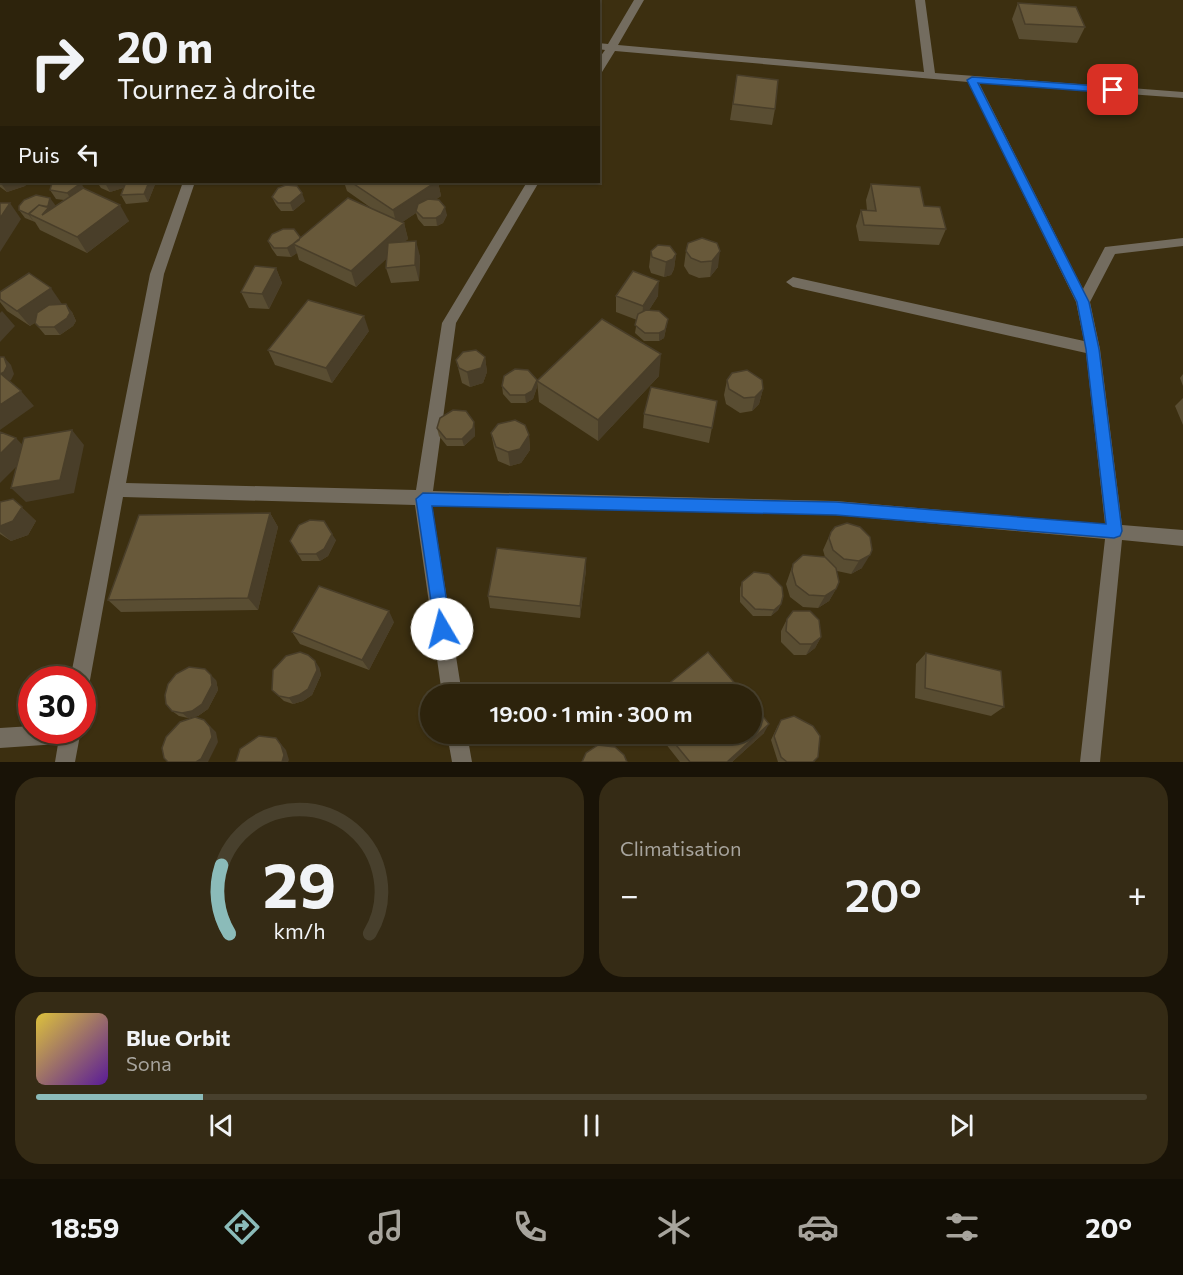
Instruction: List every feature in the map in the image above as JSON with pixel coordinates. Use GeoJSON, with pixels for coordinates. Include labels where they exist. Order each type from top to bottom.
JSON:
{"type":"FeatureCollection","features":[{"type":"Feature","properties":{"kind":"street"},"geometry":{"type":"LineString","coordinates":[[600,67],[639,0]]}},
{"type":"Feature","properties":{"kind":"street"},"geometry":{"type":"LineString","coordinates":[[920,0],[930,76]]}},
{"type":"Feature","properties":{"kind":"street"},"geometry":{"type":"LineString","coordinates":[[600,46],[972,80],[1183,95]]}},
{"type":"Feature","properties":{"kind":"street"},"geometry":{"type":"LineString","coordinates":[[972,80],[1083,302],[1093,349],[1114,531],[1090,762]]}},
{"type":"Feature","properties":{"kind":"street"},"geometry":{"type":"LineString","coordinates":[[83,666],[157,274],[189,183]]}},
{"type":"Feature","properties":{"kind":"street"},"geometry":{"type":"LineString","coordinates":[[451,684],[423,499],[449,323],[532,183]]}},
{"type":"Feature","properties":{"kind":"street"},"geometry":{"type":"LineString","coordinates":[[1083,302],[1110,250],[1183,242]]}},
{"type":"Feature","properties":{"kind":"street"},"geometry":{"type":"LineString","coordinates":[[793,282],[1093,349]]}},
{"type":"Feature","properties":{"kind":"street"},"geometry":{"type":"LineString","coordinates":[[116,490],[836,508],[1183,538]]}},
{"type":"Feature","properties":{"kind":"street"},"geometry":{"type":"LineString","coordinates":[[0,738],[18,736]]}},
{"type":"Feature","properties":{"kind":"street"},"geometry":{"type":"LineString","coordinates":[[65,762],[69,744]]}},
{"type":"Feature","properties":{"kind":"street"},"geometry":{"type":"LineString","coordinates":[[459,744],[462,762]]}},
{"type":"Feature","properties":{"kind":"building"},"geometry":{"type":"Polygon","coordinates":[[[1018,3],[1076,7],[1085,27],[1025,24],[1018,3]]]}},
{"type":"Feature","properties":{"kind":"building"},"geometry":{"type":"Polygon","coordinates":[[[737,75],[778,80],[775,109],[733,104],[737,75]]]}},
{"type":"Feature","properties":{"kind":"building"},"geometry":{"type":"Polygon","coordinates":[[[52,183],[81,183],[67,193],[50,190],[52,183]]]}},
{"type":"Feature","properties":{"kind":"building"},"geometry":{"type":"Polygon","coordinates":[[[126,183],[149,183],[144,194],[121,195],[126,183]]]}},
{"type":"Feature","properties":{"kind":"building"},"geometry":{"type":"Polygon","coordinates":[[[352,183],[434,183],[393,210],[352,183]]]}},
{"type":"Feature","properties":{"kind":"building"},"geometry":{"type":"Polygon","coordinates":[[[871,184],[920,187],[924,206],[940,207],[946,229],[864,225],[861,210],[876,211],[871,184]]]}},
{"type":"Feature","properties":{"kind":"building"},"geometry":{"type":"Polygon","coordinates":[[[286,185],[297,186],[302,193],[290,203],[278,203],[272,197],[278,188],[286,185]]]}},
{"type":"Feature","properties":{"kind":"building"},"geometry":{"type":"Polygon","coordinates":[[[83,188],[120,205],[77,237],[29,214],[39,205],[49,207],[42,215],[83,188]]]}},
{"type":"Feature","properties":{"kind":"building"},"geometry":{"type":"Polygon","coordinates":[[[36,195],[50,198],[48,206],[39,205],[28,214],[19,210],[24,200],[36,195]]]}},
{"type":"Feature","properties":{"kind":"building"},"geometry":{"type":"Polygon","coordinates":[[[348,198],[404,223],[351,271],[293,244],[348,198]]]}},
{"type":"Feature","properties":{"kind":"building"},"geometry":{"type":"Polygon","coordinates":[[[428,199],[439,200],[445,207],[441,215],[436,218],[423,218],[416,211],[418,204],[428,199]]]}},
{"type":"Feature","properties":{"kind":"building"},"geometry":{"type":"Polygon","coordinates":[[[0,203],[10,203],[0,218],[0,203]]]}},
{"type":"Feature","properties":{"kind":"building"},"geometry":{"type":"Polygon","coordinates":[[[283,229],[294,229],[300,237],[299,240],[287,248],[274,248],[268,241],[272,234],[283,229]]]}},
{"type":"Feature","properties":{"kind":"building"},"geometry":{"type":"Polygon","coordinates":[[[702,238],[717,243],[720,251],[712,261],[701,262],[691,258],[686,251],[688,243],[702,238]]]}},
{"type":"Feature","properties":{"kind":"building"},"geometry":{"type":"Polygon","coordinates":[[[416,241],[415,265],[386,268],[388,243],[416,241]]]}},
{"type":"Feature","properties":{"kind":"building"},"geometry":{"type":"Polygon","coordinates":[[[658,245],[670,246],[676,254],[673,259],[666,262],[652,257],[651,251],[658,245]]]}},
{"type":"Feature","properties":{"kind":"building"},"geometry":{"type":"Polygon","coordinates":[[[255,266],[276,268],[262,294],[241,292],[255,266]]]}},
{"type":"Feature","properties":{"kind":"building"},"geometry":{"type":"Polygon","coordinates":[[[633,271],[659,281],[643,306],[616,296],[633,271]]]}},
{"type":"Feature","properties":{"kind":"building"},"geometry":{"type":"Polygon","coordinates":[[[29,273],[51,288],[17,311],[0,299],[0,292],[29,273]]]}},
{"type":"Feature","properties":{"kind":"building"},"geometry":{"type":"Polygon","coordinates":[[[308,300],[364,316],[326,368],[268,350],[308,300]]]}},
{"type":"Feature","properties":{"kind":"building"},"geometry":{"type":"Polygon","coordinates":[[[66,304],[70,313],[54,327],[39,327],[35,323],[37,313],[49,305],[66,304]]]}},
{"type":"Feature","properties":{"kind":"building"},"geometry":{"type":"Polygon","coordinates":[[[646,310],[659,311],[668,319],[665,330],[659,333],[645,333],[635,325],[638,314],[646,310]]]}},
{"type":"Feature","properties":{"kind":"building"},"geometry":{"type":"Polygon","coordinates":[[[602,319],[661,354],[598,420],[537,381],[602,319]]]}},
{"type":"Feature","properties":{"kind":"building"},"geometry":{"type":"Polygon","coordinates":[[[476,350],[485,357],[481,368],[467,372],[459,368],[456,360],[463,352],[476,350]]]}},
{"type":"Feature","properties":{"kind":"building"},"geometry":{"type":"Polygon","coordinates":[[[0,357],[4,357],[7,366],[0,374],[0,357]]]}},
{"type":"Feature","properties":{"kind":"building"},"geometry":{"type":"Polygon","coordinates":[[[515,369],[528,370],[537,380],[532,391],[525,395],[510,395],[502,386],[504,376],[515,369]]]}},
{"type":"Feature","properties":{"kind":"building"},"geometry":{"type":"Polygon","coordinates":[[[747,370],[762,380],[763,389],[755,397],[744,398],[729,389],[727,380],[732,373],[747,370]]]}},
{"type":"Feature","properties":{"kind":"building"},"geometry":{"type":"Polygon","coordinates":[[[0,374],[21,391],[0,405],[0,374]]]}},
{"type":"Feature","properties":{"kind":"building"},"geometry":{"type":"Polygon","coordinates":[[[651,387],[717,401],[712,428],[644,414],[651,387]]]}},
{"type":"Feature","properties":{"kind":"building"},"geometry":{"type":"Polygon","coordinates":[[[453,410],[466,411],[474,422],[473,428],[462,439],[446,439],[437,428],[440,418],[453,410]]]}},
{"type":"Feature","properties":{"kind":"building"},"geometry":{"type":"Polygon","coordinates":[[[515,420],[525,425],[529,435],[520,449],[508,452],[496,447],[491,433],[498,424],[515,420]]]}},
{"type":"Feature","properties":{"kind":"building"},"geometry":{"type":"Polygon","coordinates":[[[72,430],[60,480],[11,488],[24,438],[72,430]]]}},
{"type":"Feature","properties":{"kind":"building"},"geometry":{"type":"Polygon","coordinates":[[[0,432],[16,438],[0,454],[0,432]]]}},
{"type":"Feature","properties":{"kind":"building"},"geometry":{"type":"Polygon","coordinates":[[[13,499],[22,507],[13,521],[0,526],[0,502],[13,499]]]}},
{"type":"Feature","properties":{"kind":"building"},"geometry":{"type":"Polygon","coordinates":[[[270,513],[248,598],[108,600],[139,515],[270,513]]]}},
{"type":"Feature","properties":{"kind":"building"},"geometry":{"type":"Polygon","coordinates":[[[310,520],[324,521],[332,534],[324,549],[316,554],[298,554],[290,541],[299,525],[310,520]]]}},
{"type":"Feature","properties":{"kind":"building"},"geometry":{"type":"Polygon","coordinates":[[[847,523],[860,527],[870,537],[872,550],[870,555],[859,561],[844,559],[833,550],[829,538],[835,527],[847,523]]]}},
{"type":"Feature","properties":{"kind":"building"},"geometry":{"type":"Polygon","coordinates":[[[497,548],[586,558],[580,606],[488,596],[497,548]]]}},
{"type":"Feature","properties":{"kind":"building"},"geometry":{"type":"Polygon","coordinates":[[[803,555],[825,557],[836,568],[839,582],[836,589],[825,596],[809,595],[796,585],[792,571],[793,564],[803,555]]]}},
{"type":"Feature","properties":{"kind":"building"},"geometry":{"type":"Polygon","coordinates":[[[754,572],[769,574],[782,587],[781,604],[774,610],[755,609],[742,596],[742,582],[754,572]]]}},
{"type":"Feature","properties":{"kind":"building"},"geometry":{"type":"Polygon","coordinates":[[[319,586],[389,611],[362,660],[292,632],[319,586]]]}},
{"type":"Feature","properties":{"kind":"building"},"geometry":{"type":"Polygon","coordinates":[[[793,611],[810,611],[819,620],[821,637],[812,644],[800,644],[786,631],[787,619],[793,611]]]}},
{"type":"Feature","properties":{"kind":"building"},"geometry":{"type":"Polygon","coordinates":[[[300,652],[315,661],[317,670],[308,689],[289,698],[279,696],[272,690],[273,670],[286,656],[300,652]]]}},
{"type":"Feature","properties":{"kind":"building"},"geometry":{"type":"Polygon","coordinates":[[[708,652],[735,684],[668,684],[708,652]]]}},
{"type":"Feature","properties":{"kind":"building"},"geometry":{"type":"Polygon","coordinates":[[[926,653],[1001,671],[1004,707],[925,688],[926,653]]]}},
{"type":"Feature","properties":{"kind":"building"},"geometry":{"type":"Polygon","coordinates":[[[189,667],[205,669],[211,675],[212,685],[202,704],[192,711],[182,713],[172,711],[166,704],[165,695],[168,684],[176,674],[189,667]]]}},
{"type":"Feature","properties":{"kind":"building"},"geometry":{"type":"Polygon","coordinates":[[[762,715],[769,724],[762,730],[762,715]]]}},
{"type":"Feature","properties":{"kind":"building"},"geometry":{"type":"Polygon","coordinates":[[[794,716],[813,726],[820,736],[818,757],[813,762],[787,762],[781,757],[774,736],[781,720],[794,716]]]}},
{"type":"Feature","properties":{"kind":"building"},"geometry":{"type":"Polygon","coordinates":[[[195,717],[204,720],[210,727],[212,737],[201,759],[196,762],[168,762],[164,758],[162,748],[166,737],[180,722],[195,717]]]}},
{"type":"Feature","properties":{"kind":"building"},"geometry":{"type":"Polygon","coordinates":[[[259,736],[276,738],[284,755],[282,762],[236,762],[240,749],[259,736]]]}},
{"type":"Feature","properties":{"kind":"building"},"geometry":{"type":"Polygon","coordinates":[[[675,744],[747,744],[727,762],[690,762],[675,744]]]}},
{"type":"Feature","properties":{"kind":"building"},"geometry":{"type":"Polygon","coordinates":[[[598,745],[615,747],[624,755],[627,762],[582,762],[586,753],[598,745]]]}},
{"type":"Feature","properties":{"kind":"route"},"geometry":{"type":"LineString","coordinates":[[442,629],[423,499],[836,508],[1114,531],[1093,349],[1083,302],[972,80],[1113,90]]}}]}
